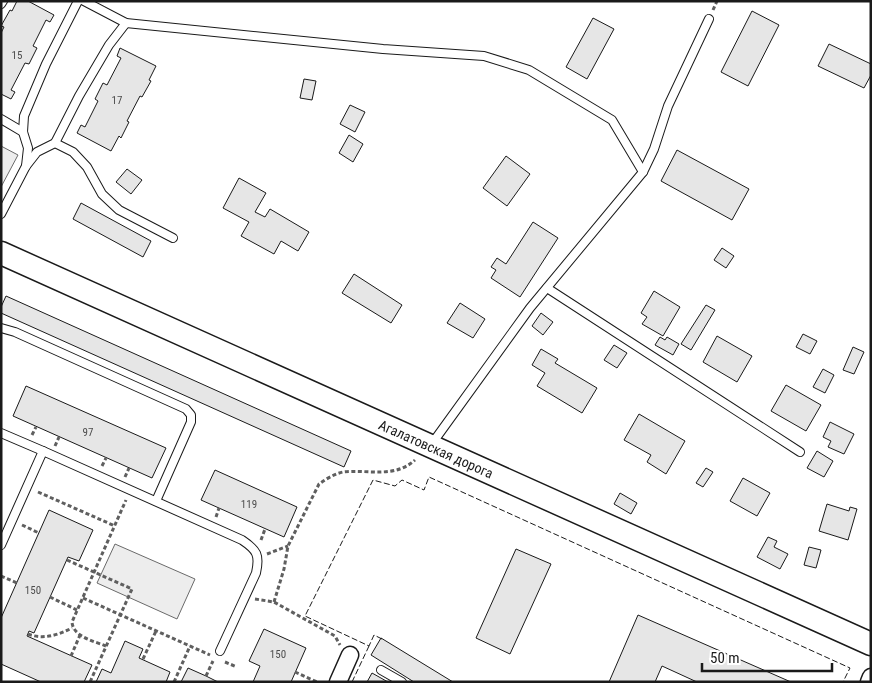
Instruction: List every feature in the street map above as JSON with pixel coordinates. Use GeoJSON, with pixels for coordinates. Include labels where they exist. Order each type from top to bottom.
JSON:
{"type":"FeatureCollection","features":[{"type":"Feature","properties":{"kind":"main road","name":"Агалатовская дорога"},"geometry":{"type":"LineString","coordinates":[[1,253],[871,644]]}},
{"type":"Feature","properties":{"kind":"street"},"geometry":{"type":"LineString","coordinates":[[338,682],[350,655]]}},
{"type":"Feature","properties":{"kind":"lane"},"geometry":{"type":"LineString","coordinates":[[26,166],[28,148],[23,132],[24,116],[46,64],[78,1]]}},
{"type":"Feature","properties":{"kind":"lane"},"geometry":{"type":"LineString","coordinates":[[84,1],[126,23],[383,49],[484,56],[529,70],[612,120],[643,172]]}},
{"type":"Feature","properties":{"kind":"lane"},"geometry":{"type":"LineString","coordinates":[[430,447],[547,288],[643,172],[654,149],[668,106],[709,18]]}},
{"type":"Feature","properties":{"kind":"lane"},"geometry":{"type":"LineString","coordinates":[[1,214],[26,166],[37,152],[55,143],[108,45],[126,23]]}},
{"type":"Feature","properties":{"kind":"lane"},"geometry":{"type":"LineString","coordinates":[[1,119],[23,132]]}},
{"type":"Feature","properties":{"kind":"lane"},"geometry":{"type":"LineString","coordinates":[[55,143],[73,152],[87,167],[102,194],[119,210],[173,238]]}},
{"type":"Feature","properties":{"kind":"lane"},"geometry":{"type":"LineString","coordinates":[[547,288],[800,452]]}},
{"type":"Feature","properties":{"kind":"lane"},"geometry":{"type":"LineString","coordinates":[[1,328],[15,332],[186,409],[191,415],[191,422],[156,501]]}},
{"type":"Feature","properties":{"kind":"lane"},"geometry":{"type":"LineString","coordinates":[[1,433],[242,540],[253,548],[259,560],[256,573],[217,656]]}},
{"type":"Feature","properties":{"kind":"lane"},"geometry":{"type":"LineString","coordinates":[[1,545],[43,451]]}},
{"type":"Feature","properties":{"kind":"lane"},"geometry":{"type":"LineString","coordinates":[[381,670],[402,682]]}},
{"type":"Feature","properties":{"kind":"path"},"geometry":{"type":"LineString","coordinates":[[274,602],[284,569],[288,546],[319,484],[328,477],[343,472],[394,472],[408,467],[430,447]]}},
{"type":"Feature","properties":{"kind":"path"},"geometry":{"type":"LineString","coordinates":[[27,487],[115,526]]}},
{"type":"Feature","properties":{"kind":"path"},"geometry":{"type":"LineString","coordinates":[[106,646],[80,635],[72,628],[72,622],[131,490]]}},
{"type":"Feature","properties":{"kind":"path"},"geometry":{"type":"LineString","coordinates":[[12,520],[39,532]]}},
{"type":"Feature","properties":{"kind":"path"},"geometry":{"type":"LineString","coordinates":[[259,560],[272,551],[288,546]]}},
{"type":"Feature","properties":{"kind":"path"},"geometry":{"type":"LineString","coordinates":[[67,560],[132,589],[90,682]]}},
{"type":"Feature","properties":{"kind":"path"},"geometry":{"type":"LineString","coordinates":[[1,576],[17,583]]}},
{"type":"Feature","properties":{"kind":"path"},"geometry":{"type":"LineString","coordinates":[[50,597],[78,610]]}},
{"type":"Feature","properties":{"kind":"path"},"geometry":{"type":"LineString","coordinates":[[245,597],[274,602],[335,636],[341,647],[350,655]]}},
{"type":"Feature","properties":{"kind":"path"},"geometry":{"type":"LineString","coordinates":[[83,598],[190,646],[217,656],[206,676]]}},
{"type":"Feature","properties":{"kind":"path"},"geometry":{"type":"LineString","coordinates":[[28,634],[34,636],[55,636],[72,628]]}},
{"type":"Feature","properties":{"kind":"path"},"geometry":{"type":"LineString","coordinates":[[143,660],[156,631]]}},
{"type":"Feature","properties":{"kind":"path"},"geometry":{"type":"LineString","coordinates":[[71,656],[80,635]]}},
{"type":"Feature","properties":{"kind":"path"},"geometry":{"type":"LineString","coordinates":[[174,682],[190,646]]}},
{"type":"Feature","properties":{"kind":"path"},"geometry":{"type":"LineString","coordinates":[[224,661],[237,667]]}},
{"type":"Feature","properties":{"kind":"path"},"geometry":{"type":"LineString","coordinates":[[296,672],[317,682]]}},
{"type":"Feature","properties":{"kind":"shaded area"},"geometry":{"type":"Polygon","coordinates":[[[1,146],[18,155],[1,187],[1,146]]]}},
{"type":"Feature","properties":{"kind":"shaded area"},"geometry":{"type":"Polygon","coordinates":[[[115,544],[195,579],[177,619],[97,583],[115,544]]]}},
{"type":"Feature","properties":{"kind":"building"},"geometry":{"type":"Polygon","coordinates":[[[17,1],[28,1],[54,15],[50,22],[46,20],[33,46],[37,48],[29,64],[25,63],[11,90],[15,92],[11,99],[1,94],[1,33],[4,27],[1,26],[17,1]]]}},
{"type":"Feature","properties":{"kind":"building"},"geometry":{"type":"Polygon","coordinates":[[[752,11],[779,25],[748,86],[721,72],[752,11]]]}},
{"type":"Feature","properties":{"kind":"building"},"geometry":{"type":"Polygon","coordinates":[[[593,18],[614,29],[587,79],[566,67],[593,18]]]}},
{"type":"Feature","properties":{"kind":"building"},"geometry":{"type":"Polygon","coordinates":[[[829,44],[871,64],[871,75],[864,88],[818,66],[829,44]]]}},
{"type":"Feature","properties":{"kind":"building"},"geometry":{"type":"Polygon","coordinates":[[[120,48],[156,66],[149,80],[151,81],[142,97],[140,96],[127,121],[129,122],[121,138],[119,136],[111,151],[77,133],[81,125],[85,127],[98,101],[95,99],[103,83],[107,85],[121,58],[117,56],[120,48]]]}},
{"type":"Feature","properties":{"kind":"building"},"geometry":{"type":"Polygon","coordinates":[[[304,79],[316,81],[312,100],[300,98],[304,79]]]}},
{"type":"Feature","properties":{"kind":"building"},"geometry":{"type":"Polygon","coordinates":[[[350,105],[365,112],[355,132],[340,124],[350,105]]]}},
{"type":"Feature","properties":{"kind":"building"},"geometry":{"type":"Polygon","coordinates":[[[349,135],[363,144],[353,162],[339,153],[349,135]]]}},
{"type":"Feature","properties":{"kind":"building"},"geometry":{"type":"Polygon","coordinates":[[[677,150],[749,189],[732,220],[661,181],[677,150]]]}},
{"type":"Feature","properties":{"kind":"building"},"geometry":{"type":"Polygon","coordinates":[[[506,156],[530,174],[507,206],[483,188],[506,156]]]}},
{"type":"Feature","properties":{"kind":"building"},"geometry":{"type":"Polygon","coordinates":[[[127,169],[142,180],[131,194],[116,182],[127,169]]]}},
{"type":"Feature","properties":{"kind":"building"},"geometry":{"type":"Polygon","coordinates":[[[239,178],[266,193],[255,212],[265,217],[270,209],[309,232],[298,251],[281,241],[274,254],[241,236],[249,222],[223,208],[239,178]]]}},
{"type":"Feature","properties":{"kind":"building"},"geometry":{"type":"Polygon","coordinates":[[[81,203],[151,241],[143,257],[73,219],[81,203]]]}},
{"type":"Feature","properties":{"kind":"building"},"geometry":{"type":"Polygon","coordinates":[[[533,222],[558,238],[520,297],[491,278],[496,270],[491,267],[497,258],[506,264],[533,222]]]}},
{"type":"Feature","properties":{"kind":"building"},"geometry":{"type":"Polygon","coordinates":[[[722,248],[734,256],[726,268],[714,260],[722,248]]]}},
{"type":"Feature","properties":{"kind":"building"},"geometry":{"type":"Polygon","coordinates":[[[354,274],[402,305],[391,323],[342,293],[354,274]]]}},
{"type":"Feature","properties":{"kind":"building"},"geometry":{"type":"Polygon","coordinates":[[[654,291],[680,307],[663,336],[642,324],[647,317],[641,313],[654,291]]]}},
{"type":"Feature","properties":{"kind":"building"},"geometry":{"type":"Polygon","coordinates":[[[6,296],[351,451],[344,467],[1,313],[1,307],[6,296]]]}},
{"type":"Feature","properties":{"kind":"building"},"geometry":{"type":"Polygon","coordinates":[[[460,303],[485,319],[473,338],[447,323],[460,303]]]}},
{"type":"Feature","properties":{"kind":"building"},"geometry":{"type":"Polygon","coordinates":[[[706,305],[715,310],[691,350],[681,344],[706,305]]]}},
{"type":"Feature","properties":{"kind":"building"},"geometry":{"type":"Polygon","coordinates":[[[541,313],[553,322],[543,335],[532,326],[541,313]]]}},
{"type":"Feature","properties":{"kind":"building"},"geometry":{"type":"Polygon","coordinates":[[[803,334],[817,341],[810,354],[796,347],[803,334]]]}},
{"type":"Feature","properties":{"kind":"building"},"geometry":{"type":"Polygon","coordinates":[[[717,336],[752,356],[737,382],[703,362],[717,336]]]}},
{"type":"Feature","properties":{"kind":"building"},"geometry":{"type":"Polygon","coordinates":[[[660,337],[665,340],[667,337],[679,344],[673,355],[655,345],[660,337]]]}},
{"type":"Feature","properties":{"kind":"building"},"geometry":{"type":"Polygon","coordinates":[[[614,345],[627,353],[617,368],[604,360],[614,345]]]}},
{"type":"Feature","properties":{"kind":"building"},"geometry":{"type":"Polygon","coordinates":[[[853,347],[864,352],[854,374],[843,370],[853,347]]]}},
{"type":"Feature","properties":{"kind":"building"},"geometry":{"type":"Polygon","coordinates":[[[541,349],[558,359],[555,363],[597,388],[582,413],[537,386],[545,373],[532,365],[541,349]]]}},
{"type":"Feature","properties":{"kind":"building"},"geometry":{"type":"Polygon","coordinates":[[[823,369],[834,375],[825,393],[813,387],[823,369]]]}},
{"type":"Feature","properties":{"kind":"building"},"geometry":{"type":"Polygon","coordinates":[[[786,385],[821,405],[806,431],[771,411],[786,385]]]}},
{"type":"Feature","properties":{"kind":"building"},"geometry":{"type":"Polygon","coordinates":[[[26,386],[166,448],[152,478],[13,416],[26,386]]]}},
{"type":"Feature","properties":{"kind":"building"},"geometry":{"type":"Polygon","coordinates":[[[639,414],[685,441],[666,474],[647,462],[651,455],[624,440],[639,414]]]}},
{"type":"Feature","properties":{"kind":"building"},"geometry":{"type":"Polygon","coordinates":[[[830,422],[854,434],[844,454],[828,447],[831,441],[823,437],[830,422]]]}},
{"type":"Feature","properties":{"kind":"building"},"geometry":{"type":"Polygon","coordinates":[[[817,451],[833,461],[824,477],[807,468],[817,451]]]}},
{"type":"Feature","properties":{"kind":"building"},"geometry":{"type":"Polygon","coordinates":[[[706,468],[713,472],[703,487],[696,483],[706,468]]]}},
{"type":"Feature","properties":{"kind":"building"},"geometry":{"type":"Polygon","coordinates":[[[215,470],[297,507],[284,537],[201,500],[215,470]]]}},
{"type":"Feature","properties":{"kind":"building"},"geometry":{"type":"Polygon","coordinates":[[[743,478],[770,493],[757,516],[730,501],[743,478]]]}},
{"type":"Feature","properties":{"kind":"building"},"geometry":{"type":"Polygon","coordinates":[[[620,493],[637,503],[631,514],[614,504],[620,493]]]}},
{"type":"Feature","properties":{"kind":"building"},"geometry":{"type":"Polygon","coordinates":[[[827,504],[849,511],[850,507],[857,509],[848,540],[819,531],[827,504]]]}},
{"type":"Feature","properties":{"kind":"building"},"geometry":{"type":"Polygon","coordinates":[[[49,510],[93,530],[79,561],[68,557],[34,633],[29,631],[27,636],[92,665],[84,682],[41,682],[1,664],[1,618],[49,510]]]}},
{"type":"Feature","properties":{"kind":"building"},"geometry":{"type":"Polygon","coordinates":[[[768,537],[777,541],[774,547],[788,554],[780,569],[757,557],[768,537]]]}},
{"type":"Feature","properties":{"kind":"building"},"geometry":{"type":"Polygon","coordinates":[[[809,547],[821,550],[816,568],[804,565],[809,547]]]}},
{"type":"Feature","properties":{"kind":"building"},"geometry":{"type":"Polygon","coordinates":[[[516,549],[551,564],[510,654],[476,638],[516,549]]]}},
{"type":"Feature","properties":{"kind":"building"},"geometry":{"type":"Polygon","coordinates":[[[638,615],[791,682],[697,682],[662,666],[655,682],[609,682],[638,615]]]}},
{"type":"Feature","properties":{"kind":"building"},"geometry":{"type":"Polygon","coordinates":[[[264,629],[306,648],[291,682],[253,682],[260,666],[249,661],[264,629]]]}},
{"type":"Feature","properties":{"kind":"building"},"geometry":{"type":"Polygon","coordinates":[[[381,638],[453,682],[414,682],[371,655],[381,638]]]}},
{"type":"Feature","properties":{"kind":"building"},"geometry":{"type":"Polygon","coordinates":[[[125,641],[143,649],[139,658],[170,672],[166,682],[96,682],[102,669],[111,673],[125,641]]]}},
{"type":"Feature","properties":{"kind":"building"},"geometry":{"type":"Polygon","coordinates":[[[188,668],[206,676],[218,682],[181,682],[188,668]]]}},
{"type":"Feature","properties":{"kind":"building"},"geometry":{"type":"Polygon","coordinates":[[[372,673],[388,682],[367,682],[372,673]]]}},
{"type":"Feature","properties":{"kind":"fence"},"geometry":{"type":"LineString","coordinates":[[382,639],[374,635],[369,646],[305,616],[373,480],[395,486],[402,480],[424,490],[429,477],[850,668],[843,682]]}},
{"type":"Feature","properties":{"kind":"fence"},"geometry":{"type":"LineString","coordinates":[[352,682],[369,646]]}}]}
